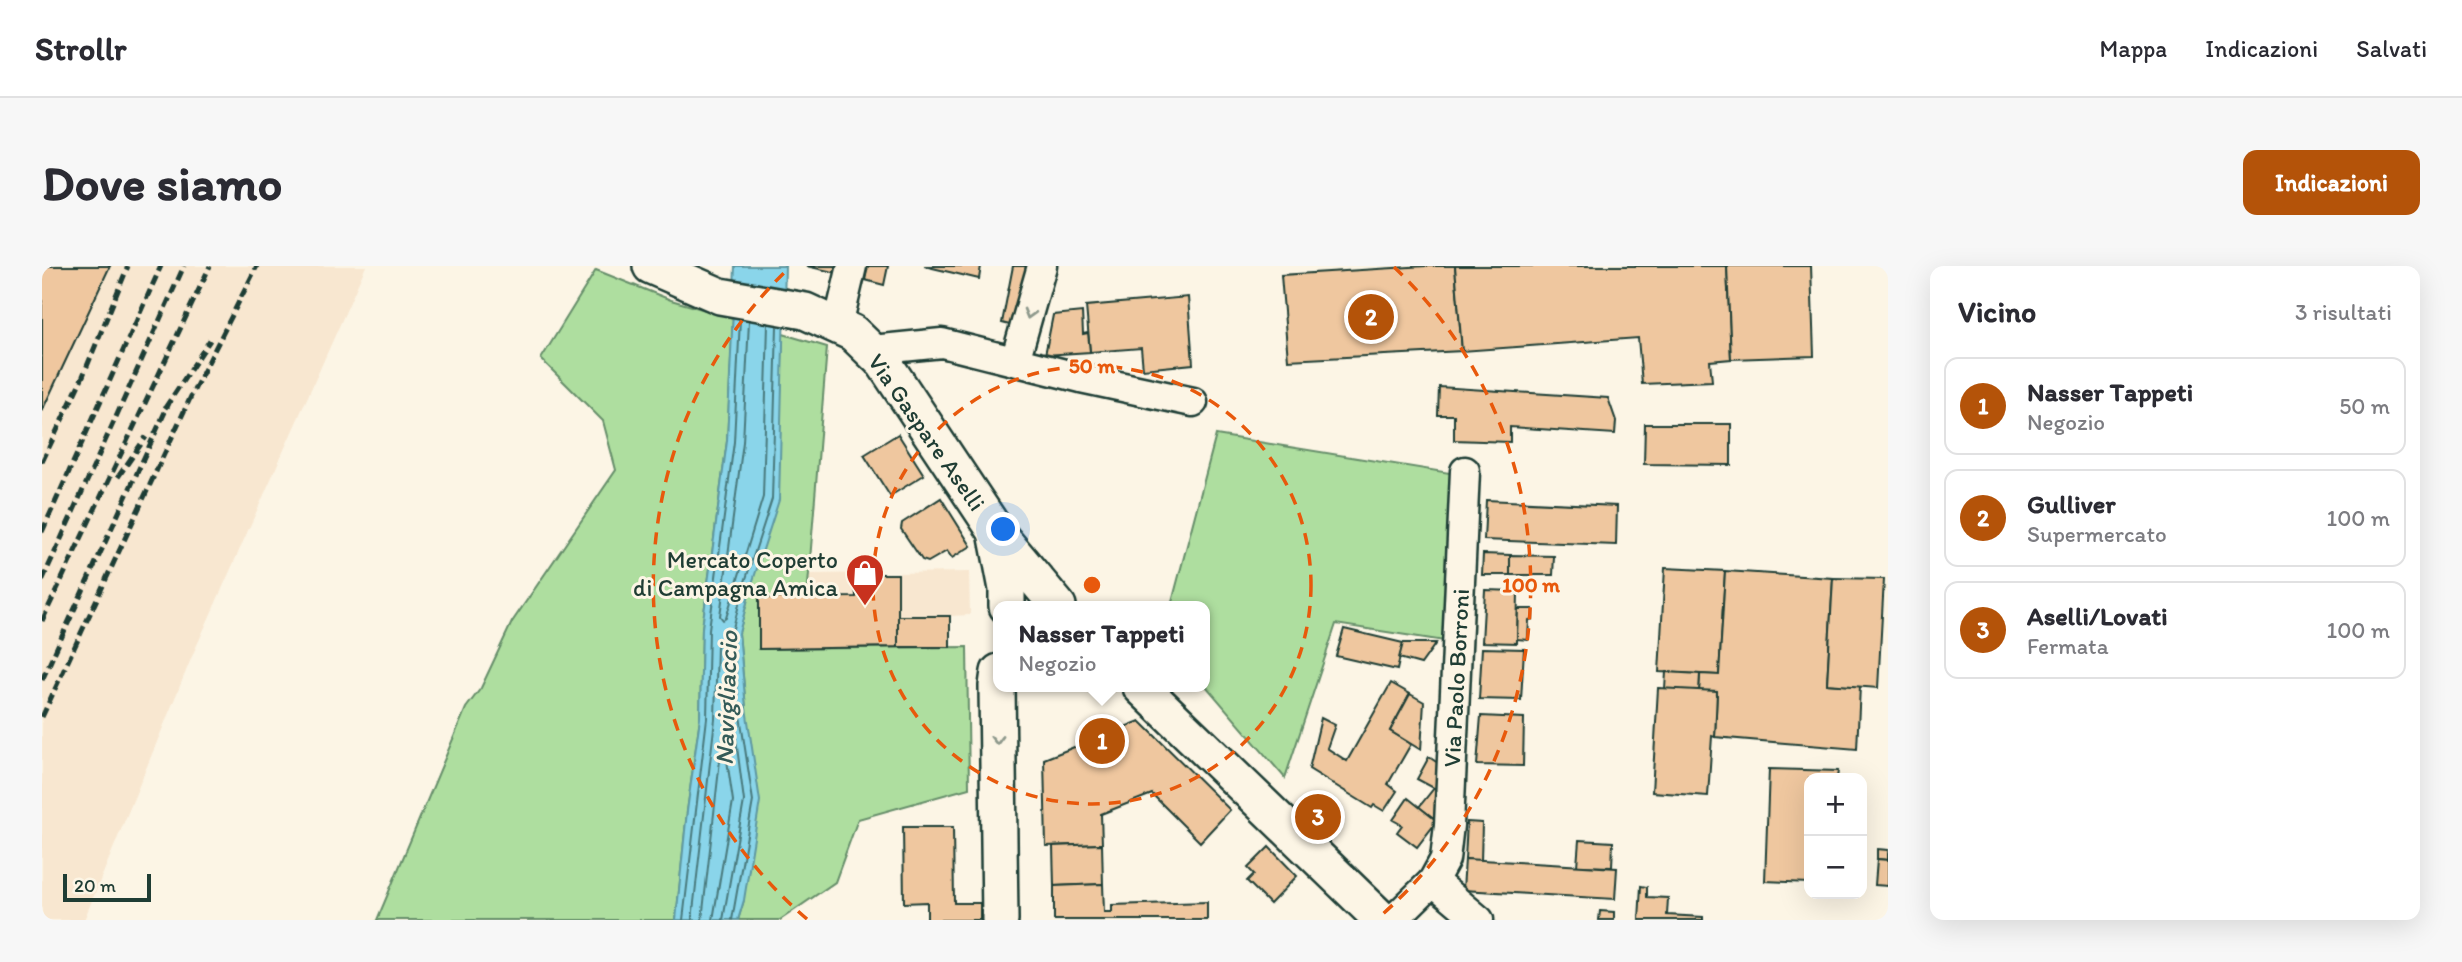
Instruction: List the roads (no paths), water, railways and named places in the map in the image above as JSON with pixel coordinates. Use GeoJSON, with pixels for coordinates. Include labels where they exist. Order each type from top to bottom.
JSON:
{"type":"FeatureCollection","features":[{"type":"Feature","properties":{"kind":"street","name":"Via Gaspare Aselli"},"geometry":{"type":"LineString","coordinates":[[651,266],[720,296],[805,311],[853,333],[884,363],[997,533],[1054,601]]}},
{"type":"Feature","properties":{"kind":"street"},"geometry":{"type":"LineString","coordinates":[[838,325],[852,266]]}},
{"type":"Feature","properties":{"kind":"street"},"geometry":{"type":"LineString","coordinates":[[1015,361],[1042,266]]}},
{"type":"Feature","properties":{"kind":"street"},"geometry":{"type":"LineString","coordinates":[[873,350],[942,343],[1194,402]]}},
{"type":"Feature","properties":{"kind":"street","name":"Via Paolo Borroni"},"geometry":{"type":"LineString","coordinates":[[1433,881],[1445,859],[1449,825],[1465,471]]}},
{"type":"Feature","properties":{"kind":"street"},"geometry":{"type":"LineString","coordinates":[[997,533],[1007,601]]}},
{"type":"Feature","properties":{"kind":"street"},"geometry":{"type":"LineString","coordinates":[[997,692],[1000,920]]}},
{"type":"Feature","properties":{"kind":"street"},"geometry":{"type":"LineString","coordinates":[[1146,692],[1382,920]]}},
{"type":"Feature","properties":{"kind":"street"},"geometry":{"type":"LineString","coordinates":[[1393,920],[1433,881],[1479,920]]}},
{"type":"Feature","properties":{"kind":"water","name":"Navigliaccio"},"geometry":{"type":"Polygon","coordinates":[[[735,266],[785,266],[779,500],[739,633],[746,708],[760,801],[744,900],[738,920],[676,920],[700,718],[702,628],[727,441],[735,266]]]}},
{"type":"Feature","properties":{"kind":"railway"},"geometry":{"type":"LineString","coordinates":[[42,462],[83,376],[128,266]]}},
{"type":"Feature","properties":{"kind":"railway"},"geometry":{"type":"LineString","coordinates":[[42,532],[161,266]]}},
{"type":"Feature","properties":{"kind":"railway"},"geometry":{"type":"LineString","coordinates":[[42,581],[184,266]]}},
{"type":"Feature","properties":{"kind":"railway"},"geometry":{"type":"LineString","coordinates":[[42,621],[210,266]]}},
{"type":"Feature","properties":{"kind":"railway"},"geometry":{"type":"LineString","coordinates":[[42,717],[193,392],[257,266]]}},
{"type":"Feature","properties":{"kind":"railway"},"geometry":{"type":"LineString","coordinates":[[165,408],[210,340]]}},
{"type":"Feature","properties":{"kind":"railway"},"geometry":{"type":"LineString","coordinates":[[42,680],[170,401]]}},
{"type":"Feature","properties":{"kind":"railway"},"geometry":{"type":"LineString","coordinates":[[118,477],[146,437]]}},
{"type":"Feature","properties":{"kind":"place","name":"Gulliver"},"geometry":{"type":"Point","coordinates":[1371,317]}},
{"type":"Feature","properties":{"kind":"place","name":"Mercato Coperto di Campagna Amica"},"geometry":{"type":"Point","coordinates":[865,607]}},
{"type":"Feature","properties":{"kind":"place","name":"Nasser Tappeti"},"geometry":{"type":"Point","coordinates":[1102,741]}},
{"type":"Feature","properties":{"kind":"place","name":"Aselli/Lovati"},"geometry":{"type":"Point","coordinates":[1318,817]}}]}
